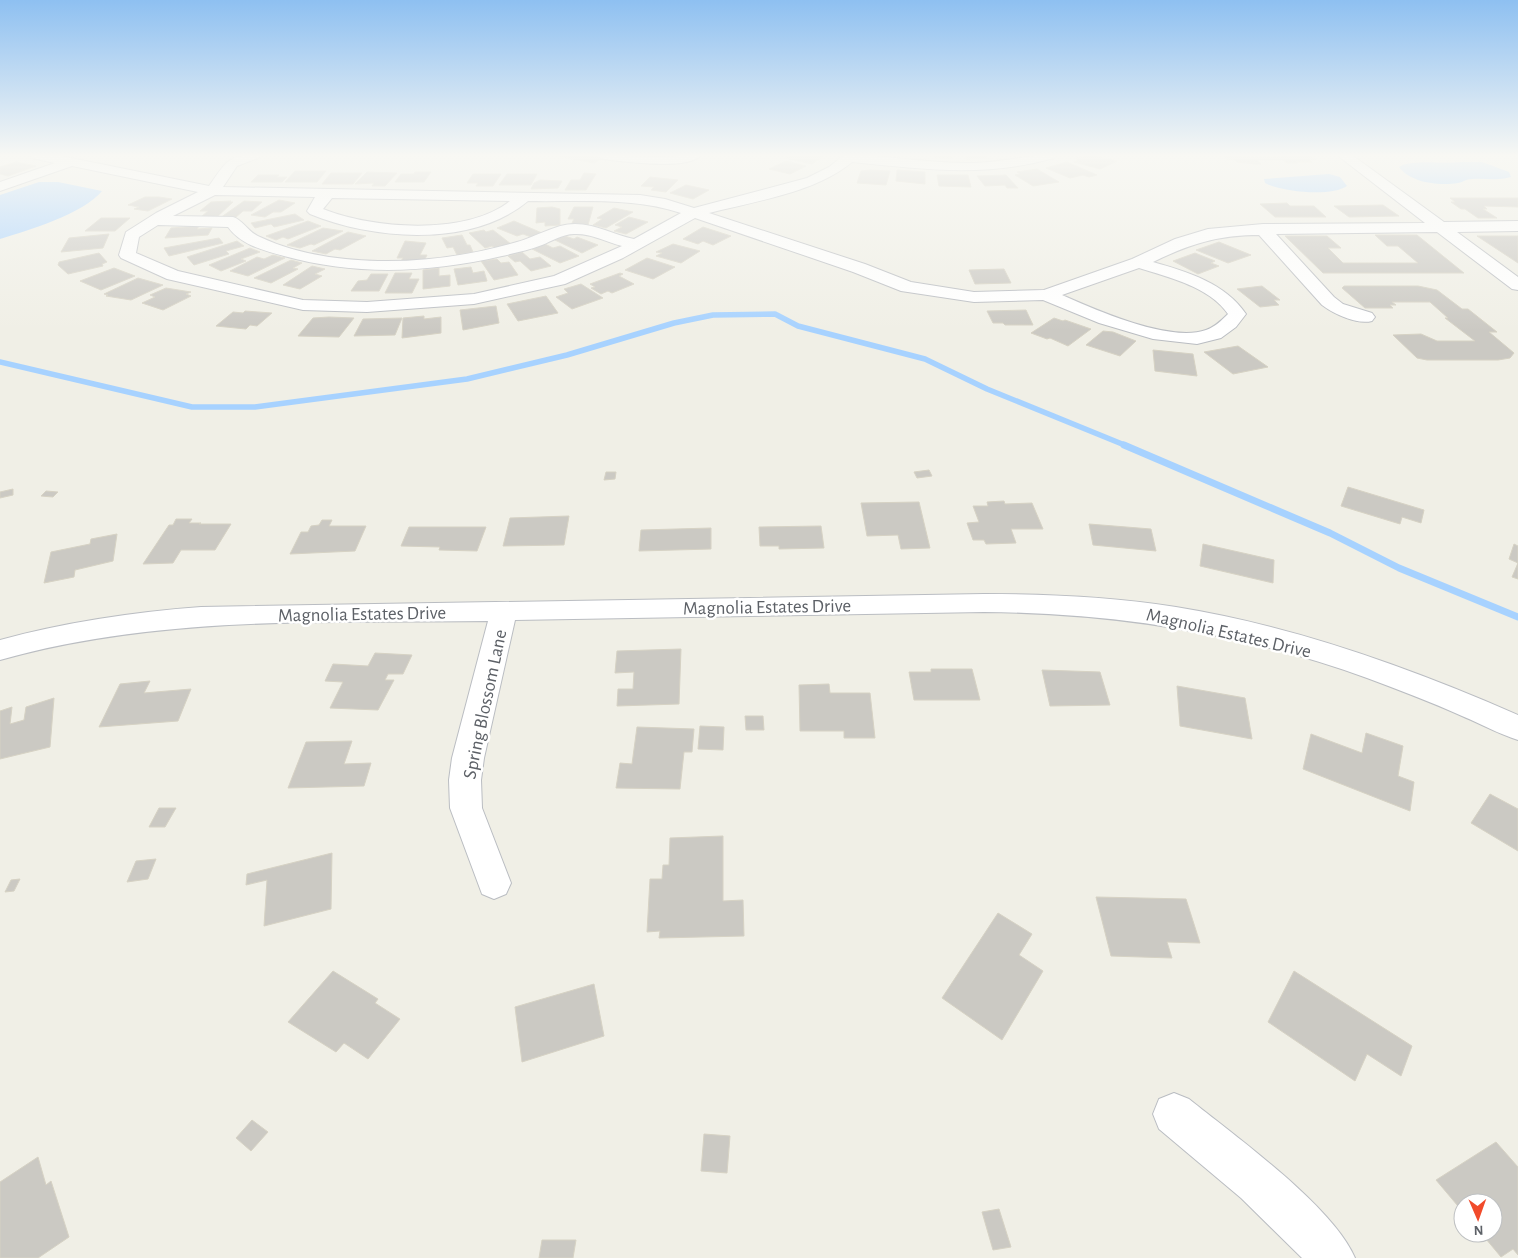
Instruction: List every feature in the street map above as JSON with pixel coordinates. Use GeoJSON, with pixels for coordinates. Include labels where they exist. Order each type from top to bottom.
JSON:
{"type":"FeatureCollection","features":[{"type":"Feature","properties":{"kind":"street"},"geometry":{"type":"LineString","coordinates":[[167,214],[132,235],[127,255],[173,274],[303,305],[367,306],[474,299],[559,280],[617,255],[692,214]]}},
{"type":"Feature","properties":{"kind":"street"},"geometry":{"type":"LineString","coordinates":[[320,214],[373,229],[419,230],[469,224],[500,214]]}},
{"type":"Feature","properties":{"kind":"street"},"geometry":{"type":"LineString","coordinates":[[700,214],[860,268],[906,287],[974,297],[1046,294],[1138,263],[1181,242],[1208,234],[1263,229],[1518,226]]}},
{"type":"Feature","properties":{"kind":"street"},"geometry":{"type":"LineString","coordinates":[[1422,214],[1518,285]]}},
{"type":"Feature","properties":{"kind":"street"},"geometry":{"type":"LineString","coordinates":[[154,220],[233,222],[238,231],[246,238],[264,245],[339,264],[369,266],[403,266],[477,256],[529,244],[575,229],[635,244]]}},
{"type":"Feature","properties":{"kind":"street"},"geometry":{"type":"LineString","coordinates":[[1263,229],[1337,308],[1366,317]]}},
{"type":"Feature","properties":{"kind":"street"},"geometry":{"type":"LineString","coordinates":[[1046,294],[1139,330],[1183,338],[1213,335],[1237,314],[1228,301],[1208,289],[1138,263]]}},
{"type":"Feature","properties":{"kind":"street","name":"Magnolia Estates Drive"},"geometry":{"type":"LineString","coordinates":[[0,650],[62,633],[135,621],[201,616],[984,603],[1058,604],[1129,610],[1206,622],[1321,652],[1437,694],[1518,728]]}},
{"type":"Feature","properties":{"kind":"street","name":"Spring Blossom Lane"},"geometry":{"type":"LineString","coordinates":[[494,883],[466,808],[465,780],[468,758],[504,611]]}},
{"type":"Feature","properties":{"kind":"street"},"geometry":{"type":"LineString","coordinates":[[1174,1114],[1278,1204],[1332,1258]]}},
{"type":"Feature","properties":{"kind":"water"},"geometry":{"type":"Polygon","coordinates":[[[0,214],[70,214],[40,226],[0,239],[0,214]]]}},
{"type":"Feature","properties":{"kind":"building"},"geometry":{"type":"Polygon","coordinates":[[[205,214],[221,214],[217,217],[201,217],[205,214]]]}},
{"type":"Feature","properties":{"kind":"building"},"geometry":{"type":"Polygon","coordinates":[[[226,214],[240,214],[235,218],[220,218],[226,214]]]}},
{"type":"Feature","properties":{"kind":"building"},"geometry":{"type":"Polygon","coordinates":[[[253,214],[270,214],[265,217],[251,215],[253,214]]]}},
{"type":"Feature","properties":{"kind":"building"},"geometry":{"type":"Polygon","coordinates":[[[295,214],[304,220],[274,227],[271,224],[255,228],[251,223],[295,214]]]}},
{"type":"Feature","properties":{"kind":"building"},"geometry":{"type":"Polygon","coordinates":[[[537,214],[560,214],[560,225],[545,226],[545,222],[536,223],[537,214]]]}},
{"type":"Feature","properties":{"kind":"building"},"geometry":{"type":"Polygon","coordinates":[[[571,214],[591,214],[588,225],[571,225],[574,219],[568,219],[571,214]]]}},
{"type":"Feature","properties":{"kind":"building"},"geometry":{"type":"Polygon","coordinates":[[[604,214],[630,214],[606,228],[593,225],[602,219],[597,218],[604,214]]]}},
{"type":"Feature","properties":{"kind":"building"},"geometry":{"type":"Polygon","coordinates":[[[1271,214],[1322,214],[1326,217],[1275,217],[1271,214]]]}},
{"type":"Feature","properties":{"kind":"building"},"geometry":{"type":"Polygon","coordinates":[[[1345,214],[1396,214],[1399,216],[1349,217],[1345,214]]]}},
{"type":"Feature","properties":{"kind":"building"},"geometry":{"type":"Polygon","coordinates":[[[1472,214],[1490,214],[1497,218],[1478,218],[1472,214]]]}},
{"type":"Feature","properties":{"kind":"building"},"geometry":{"type":"Polygon","coordinates":[[[629,217],[648,222],[626,234],[614,231],[622,227],[615,225],[629,217]]]}},
{"type":"Feature","properties":{"kind":"building"},"geometry":{"type":"Polygon","coordinates":[[[101,218],[130,218],[115,231],[85,231],[101,218]]]}},
{"type":"Feature","properties":{"kind":"building"},"geometry":{"type":"Polygon","coordinates":[[[308,221],[321,226],[288,239],[283,237],[276,240],[266,236],[308,221]]]}},
{"type":"Feature","properties":{"kind":"building"},"geometry":{"type":"Polygon","coordinates":[[[514,221],[542,233],[531,237],[523,234],[517,236],[497,228],[514,221]]]}},
{"type":"Feature","properties":{"kind":"building"},"geometry":{"type":"Polygon","coordinates":[[[199,226],[197,229],[212,228],[208,235],[165,238],[171,228],[199,226]]]}},
{"type":"Feature","properties":{"kind":"building"},"geometry":{"type":"Polygon","coordinates":[[[703,227],[731,236],[713,245],[703,241],[698,244],[683,239],[703,227]]]}},
{"type":"Feature","properties":{"kind":"building"},"geometry":{"type":"Polygon","coordinates":[[[323,228],[343,231],[314,245],[311,244],[300,248],[287,245],[323,228]]]}},
{"type":"Feature","properties":{"kind":"building"},"geometry":{"type":"Polygon","coordinates":[[[484,230],[486,232],[493,230],[511,244],[495,248],[492,246],[485,248],[469,233],[484,230]]]}},
{"type":"Feature","properties":{"kind":"building"},"geometry":{"type":"Polygon","coordinates":[[[348,232],[366,236],[340,250],[335,249],[326,254],[312,251],[348,232]]]}},
{"type":"Feature","properties":{"kind":"building"},"geometry":{"type":"Polygon","coordinates":[[[109,234],[103,248],[61,252],[69,238],[109,234]]]}},
{"type":"Feature","properties":{"kind":"building"},"geometry":{"type":"Polygon","coordinates":[[[462,235],[473,252],[457,255],[453,247],[447,248],[442,238],[462,235]]]}},
{"type":"Feature","properties":{"kind":"building"},"geometry":{"type":"Polygon","coordinates":[[[1375,235],[1417,235],[1464,273],[1323,273],[1285,236],[1327,236],[1341,248],[1328,248],[1343,263],[1418,263],[1398,246],[1387,246],[1375,235]]]}},
{"type":"Feature","properties":{"kind":"building"},"geometry":{"type":"Polygon","coordinates":[[[565,236],[574,239],[577,237],[598,245],[582,253],[555,240],[565,236]]]}},
{"type":"Feature","properties":{"kind":"building"},"geometry":{"type":"Polygon","coordinates":[[[1477,236],[1518,236],[1518,263],[1477,236]]]}},
{"type":"Feature","properties":{"kind":"building"},"geometry":{"type":"Polygon","coordinates":[[[219,238],[223,243],[169,256],[164,248],[219,238]]]}},
{"type":"Feature","properties":{"kind":"building"},"geometry":{"type":"Polygon","coordinates":[[[237,241],[244,246],[226,251],[229,254],[194,265],[187,257],[237,241]]]}},
{"type":"Feature","properties":{"kind":"building"},"geometry":{"type":"Polygon","coordinates":[[[405,241],[426,243],[420,255],[427,255],[424,261],[401,261],[403,258],[397,258],[405,241]]]}},
{"type":"Feature","properties":{"kind":"building"},"geometry":{"type":"Polygon","coordinates":[[[1219,242],[1251,255],[1228,263],[1196,250],[1219,242]]]}},
{"type":"Feature","properties":{"kind":"building"},"geometry":{"type":"Polygon","coordinates":[[[545,244],[553,248],[560,246],[579,256],[560,263],[532,249],[545,244]]]}},
{"type":"Feature","properties":{"kind":"building"},"geometry":{"type":"Polygon","coordinates":[[[673,244],[700,251],[681,263],[656,256],[662,253],[656,252],[673,244]]]}},
{"type":"Feature","properties":{"kind":"building"},"geometry":{"type":"Polygon","coordinates":[[[250,248],[260,252],[241,259],[246,261],[221,271],[209,265],[250,248]]]}},
{"type":"Feature","properties":{"kind":"building"},"geometry":{"type":"Polygon","coordinates":[[[522,252],[530,259],[540,257],[551,266],[531,271],[520,261],[515,262],[508,256],[522,252]]]}},
{"type":"Feature","properties":{"kind":"building"},"geometry":{"type":"Polygon","coordinates":[[[99,253],[107,262],[102,264],[103,266],[68,274],[58,265],[59,262],[99,253]]]}},
{"type":"Feature","properties":{"kind":"building"},"geometry":{"type":"Polygon","coordinates":[[[1195,253],[1215,261],[1211,263],[1219,266],[1198,274],[1173,261],[1195,253]]]}},
{"type":"Feature","properties":{"kind":"building"},"geometry":{"type":"Polygon","coordinates":[[[273,255],[285,258],[248,276],[230,271],[257,257],[264,259],[273,255]]]}},
{"type":"Feature","properties":{"kind":"building"},"geometry":{"type":"Polygon","coordinates":[[[647,258],[675,267],[653,279],[625,270],[647,258]]]}},
{"type":"Feature","properties":{"kind":"building"},"geometry":{"type":"Polygon","coordinates":[[[497,259],[501,263],[509,262],[518,275],[494,280],[481,261],[497,259]]]}},
{"type":"Feature","properties":{"kind":"building"},"geometry":{"type":"Polygon","coordinates":[[[291,260],[302,263],[293,268],[298,269],[271,283],[254,278],[291,260]]]}},
{"type":"Feature","properties":{"kind":"building"},"geometry":{"type":"Polygon","coordinates":[[[312,266],[325,269],[315,274],[322,276],[300,289],[283,285],[312,266]]]}},
{"type":"Feature","properties":{"kind":"building"},"geometry":{"type":"Polygon","coordinates":[[[471,267],[473,273],[484,271],[487,281],[458,285],[454,269],[471,267]]]}},
{"type":"Feature","properties":{"kind":"building"},"geometry":{"type":"Polygon","coordinates":[[[114,268],[135,276],[101,290],[80,281],[114,268]]]}},
{"type":"Feature","properties":{"kind":"building"},"geometry":{"type":"Polygon","coordinates":[[[439,268],[439,276],[450,275],[450,286],[423,289],[423,270],[439,268]]]}},
{"type":"Feature","properties":{"kind":"building"},"geometry":{"type":"Polygon","coordinates":[[[1004,269],[1011,283],[975,284],[969,270],[1004,269]]]}},
{"type":"Feature","properties":{"kind":"building"},"geometry":{"type":"Polygon","coordinates":[[[395,273],[412,273],[409,279],[419,279],[412,293],[385,293],[395,273]]]}},
{"type":"Feature","properties":{"kind":"building"},"geometry":{"type":"Polygon","coordinates":[[[620,273],[623,274],[619,276],[634,284],[612,293],[608,291],[601,294],[591,288],[595,287],[590,284],[620,273]]]}},
{"type":"Feature","properties":{"kind":"building"},"geometry":{"type":"Polygon","coordinates":[[[371,274],[388,274],[379,291],[351,291],[358,281],[367,280],[371,274]]]}},
{"type":"Feature","properties":{"kind":"building"},"geometry":{"type":"Polygon","coordinates":[[[138,278],[163,285],[131,300],[106,296],[108,295],[104,294],[138,278]]]}},
{"type":"Feature","properties":{"kind":"building"},"geometry":{"type":"Polygon","coordinates":[[[581,284],[603,298],[572,309],[556,297],[568,293],[564,289],[581,284]]]}},
{"type":"Feature","properties":{"kind":"building"},"geometry":{"type":"Polygon","coordinates":[[[1262,286],[1280,300],[1274,300],[1279,305],[1260,307],[1237,289],[1262,286]]]}},
{"type":"Feature","properties":{"kind":"building"},"geometry":{"type":"Polygon","coordinates":[[[1344,286],[1418,286],[1437,290],[1462,309],[1468,309],[1497,332],[1489,332],[1514,353],[1510,358],[1498,360],[1427,360],[1417,358],[1393,335],[1421,334],[1437,341],[1475,341],[1445,318],[1448,318],[1430,302],[1392,302],[1396,305],[1390,305],[1393,308],[1365,308],[1342,288],[1344,286]]]}},
{"type":"Feature","properties":{"kind":"building"},"geometry":{"type":"Polygon","coordinates":[[[166,288],[191,292],[186,294],[191,296],[163,310],[142,303],[155,297],[150,295],[166,288]]]}},
{"type":"Feature","properties":{"kind":"building"},"geometry":{"type":"Polygon","coordinates":[[[546,296],[558,313],[518,321],[507,304],[546,296]]]}},
{"type":"Feature","properties":{"kind":"building"},"geometry":{"type":"Polygon","coordinates":[[[496,306],[499,323],[463,330],[460,310],[496,306]]]}},
{"type":"Feature","properties":{"kind":"building"},"geometry":{"type":"Polygon","coordinates":[[[1026,310],[1033,325],[993,323],[987,311],[1026,310]]]}},
{"type":"Feature","properties":{"kind":"building"},"geometry":{"type":"Polygon","coordinates":[[[245,311],[272,313],[257,326],[250,325],[246,329],[216,326],[233,312],[243,313],[245,311]]]}},
{"type":"Feature","properties":{"kind":"building"},"geometry":{"type":"Polygon","coordinates":[[[424,316],[424,319],[441,317],[441,333],[402,338],[403,318],[424,316]]]}},
{"type":"Feature","properties":{"kind":"building"},"geometry":{"type":"Polygon","coordinates":[[[313,318],[354,318],[339,337],[298,336],[313,318]]]}},
{"type":"Feature","properties":{"kind":"building"},"geometry":{"type":"Polygon","coordinates":[[[402,318],[395,335],[354,336],[363,319],[402,318]]]}},
{"type":"Feature","properties":{"kind":"building"},"geometry":{"type":"Polygon","coordinates":[[[1054,318],[1091,329],[1068,346],[1050,338],[1047,339],[1031,333],[1054,318]]]}},
{"type":"Feature","properties":{"kind":"building"},"geometry":{"type":"Polygon","coordinates":[[[1103,331],[1113,332],[1136,341],[1120,356],[1086,345],[1103,331]]]}},
{"type":"Feature","properties":{"kind":"building"},"geometry":{"type":"Polygon","coordinates":[[[1238,346],[1268,367],[1233,374],[1204,352],[1238,346]]]}},
{"type":"Feature","properties":{"kind":"building"},"geometry":{"type":"Polygon","coordinates":[[[1153,350],[1193,354],[1197,376],[1155,371],[1153,350]]]}},
{"type":"Feature","properties":{"kind":"building"},"geometry":{"type":"Polygon","coordinates":[[[929,470],[932,476],[917,478],[914,472],[929,470]]]}},
{"type":"Feature","properties":{"kind":"building"},"geometry":{"type":"Polygon","coordinates":[[[606,472],[616,472],[615,479],[604,480],[606,472]]]}},
{"type":"Feature","properties":{"kind":"building"},"geometry":{"type":"Polygon","coordinates":[[[1348,487],[1424,510],[1421,523],[1402,517],[1400,524],[1341,506],[1348,487]]]}},
{"type":"Feature","properties":{"kind":"building"},"geometry":{"type":"Polygon","coordinates":[[[13,489],[13,495],[0,498],[0,492],[13,489]]]}},
{"type":"Feature","properties":{"kind":"building"},"geometry":{"type":"Polygon","coordinates":[[[46,491],[58,492],[53,497],[41,496],[46,491]]]}},
{"type":"Feature","properties":{"kind":"building"},"geometry":{"type":"Polygon","coordinates":[[[1004,501],[1005,504],[1032,503],[1043,529],[1011,529],[1016,543],[986,544],[984,540],[973,540],[967,523],[979,522],[973,506],[988,506],[987,502],[1004,501]]]}},
{"type":"Feature","properties":{"kind":"building"},"geometry":{"type":"Polygon","coordinates":[[[919,502],[930,548],[901,549],[898,535],[867,536],[861,503],[919,502]]]}},
{"type":"Feature","properties":{"kind":"building"},"geometry":{"type":"Polygon","coordinates":[[[569,516],[564,545],[503,546],[510,518],[569,516]]]}},
{"type":"Feature","properties":{"kind":"building"},"geometry":{"type":"Polygon","coordinates":[[[176,519],[192,519],[189,523],[201,523],[199,524],[231,524],[215,550],[181,550],[173,563],[143,564],[169,525],[173,525],[176,519]]]}},
{"type":"Feature","properties":{"kind":"building"},"geometry":{"type":"Polygon","coordinates":[[[322,520],[332,520],[329,526],[366,526],[355,551],[290,554],[301,532],[308,532],[311,526],[319,525],[322,520]]]}},
{"type":"Feature","properties":{"kind":"building"},"geometry":{"type":"Polygon","coordinates":[[[1089,524],[1151,529],[1156,551],[1093,545],[1089,524]]]}},
{"type":"Feature","properties":{"kind":"building"},"geometry":{"type":"Polygon","coordinates":[[[821,526],[824,548],[779,549],[779,546],[760,546],[759,527],[821,526]]]}},
{"type":"Feature","properties":{"kind":"building"},"geometry":{"type":"Polygon","coordinates":[[[409,527],[486,527],[477,551],[439,550],[440,547],[401,546],[409,527]]]}},
{"type":"Feature","properties":{"kind":"building"},"geometry":{"type":"Polygon","coordinates":[[[711,528],[711,549],[639,551],[641,530],[711,528]]]}},
{"type":"Feature","properties":{"kind":"building"},"geometry":{"type":"Polygon","coordinates":[[[117,534],[113,561],[75,570],[74,577],[44,583],[51,552],[90,544],[91,539],[117,534]]]}},
{"type":"Feature","properties":{"kind":"building"},"geometry":{"type":"Polygon","coordinates":[[[1203,544],[1274,560],[1273,583],[1200,566],[1203,544]]]}},
{"type":"Feature","properties":{"kind":"building"},"geometry":{"type":"Polygon","coordinates":[[[1514,544],[1518,546],[1518,563],[1509,559],[1514,544]]]}},
{"type":"Feature","properties":{"kind":"building"},"geometry":{"type":"Polygon","coordinates":[[[1518,563],[1518,579],[1512,577],[1518,563]]]}},
{"type":"Feature","properties":{"kind":"building"},"geometry":{"type":"Polygon","coordinates":[[[681,649],[679,704],[617,706],[618,689],[633,689],[634,672],[615,673],[617,651],[681,649]]]}},
{"type":"Feature","properties":{"kind":"building"},"geometry":{"type":"Polygon","coordinates":[[[375,653],[412,655],[403,674],[388,674],[385,680],[394,680],[378,710],[330,708],[343,682],[325,681],[333,664],[368,666],[375,653]]]}},
{"type":"Feature","properties":{"kind":"building"},"geometry":{"type":"Polygon","coordinates":[[[931,669],[972,669],[980,700],[914,700],[909,672],[931,672],[931,669]]]}},
{"type":"Feature","properties":{"kind":"building"},"geometry":{"type":"Polygon","coordinates":[[[1042,670],[1100,672],[1110,705],[1050,706],[1042,670]]]}},
{"type":"Feature","properties":{"kind":"building"},"geometry":{"type":"Polygon","coordinates":[[[150,681],[144,693],[191,689],[178,721],[99,727],[120,684],[150,681]]]}},
{"type":"Feature","properties":{"kind":"building"},"geometry":{"type":"Polygon","coordinates":[[[829,684],[830,693],[870,693],[875,738],[844,738],[844,731],[800,731],[799,685],[829,684]]]}},
{"type":"Feature","properties":{"kind":"building"},"geometry":{"type":"Polygon","coordinates":[[[1177,686],[1245,698],[1252,739],[1180,726],[1177,686]]]}},
{"type":"Feature","properties":{"kind":"building"},"geometry":{"type":"Polygon","coordinates":[[[54,698],[50,747],[0,759],[0,711],[12,707],[10,724],[24,720],[26,707],[54,698]]]}},
{"type":"Feature","properties":{"kind":"building"},"geometry":{"type":"Polygon","coordinates":[[[745,716],[763,716],[764,730],[746,730],[745,716]]]}},
{"type":"Feature","properties":{"kind":"building"},"geometry":{"type":"Polygon","coordinates":[[[700,726],[724,727],[723,750],[698,749],[700,726]]]}},
{"type":"Feature","properties":{"kind":"building"},"geometry":{"type":"Polygon","coordinates":[[[637,727],[694,729],[692,752],[684,752],[680,789],[616,788],[620,763],[632,764],[637,727]]]}},
{"type":"Feature","properties":{"kind":"building"},"geometry":{"type":"Polygon","coordinates":[[[1366,733],[1403,746],[1398,776],[1414,782],[1410,811],[1303,769],[1311,734],[1362,753],[1366,733]]]}},
{"type":"Feature","properties":{"kind":"building"},"geometry":{"type":"Polygon","coordinates":[[[352,741],[344,764],[371,763],[364,786],[288,788],[306,742],[352,741]]]}},
{"type":"Feature","properties":{"kind":"building"},"geometry":{"type":"Polygon","coordinates":[[[1490,794],[1518,809],[1518,851],[1471,823],[1490,794]]]}},
{"type":"Feature","properties":{"kind":"building"},"geometry":{"type":"Polygon","coordinates":[[[159,808],[176,808],[165,827],[149,827],[159,808]]]}},
{"type":"Feature","properties":{"kind":"building"},"geometry":{"type":"Polygon","coordinates":[[[723,836],[723,901],[743,900],[744,936],[659,938],[660,931],[647,932],[650,879],[662,879],[663,865],[669,865],[670,838],[723,836]]]}},
{"type":"Feature","properties":{"kind":"building"},"geometry":{"type":"Polygon","coordinates":[[[332,853],[331,909],[264,926],[267,880],[246,885],[247,874],[332,853]]]}},
{"type":"Feature","properties":{"kind":"building"},"geometry":{"type":"Polygon","coordinates":[[[156,859],[148,879],[127,882],[136,861],[156,859]]]}},
{"type":"Feature","properties":{"kind":"building"},"geometry":{"type":"Polygon","coordinates":[[[20,879],[14,891],[5,892],[11,880],[20,879]]]}},
{"type":"Feature","properties":{"kind":"building"},"geometry":{"type":"Polygon","coordinates":[[[1096,897],[1186,899],[1200,943],[1167,942],[1172,958],[1111,956],[1096,897]]]}},
{"type":"Feature","properties":{"kind":"building"},"geometry":{"type":"Polygon","coordinates":[[[998,913],[1032,934],[1019,955],[1043,971],[1002,1040],[942,998],[998,913]]]}},
{"type":"Feature","properties":{"kind":"building"},"geometry":{"type":"Polygon","coordinates":[[[333,971],[378,999],[375,1003],[400,1019],[368,1059],[344,1043],[336,1052],[288,1022],[333,971]]]}},
{"type":"Feature","properties":{"kind":"building"},"geometry":{"type":"Polygon","coordinates":[[[1294,971],[1412,1046],[1401,1076],[1367,1054],[1355,1081],[1268,1022],[1294,971]]]}},
{"type":"Feature","properties":{"kind":"building"},"geometry":{"type":"Polygon","coordinates":[[[594,984],[604,1036],[522,1062],[515,1007],[594,984]]]}},
{"type":"Feature","properties":{"kind":"building"},"geometry":{"type":"Polygon","coordinates":[[[252,1120],[268,1132],[251,1151],[236,1138],[252,1120]]]}},
{"type":"Feature","properties":{"kind":"building"},"geometry":{"type":"Polygon","coordinates":[[[704,1134],[730,1136],[727,1173],[701,1171],[704,1134]]]}},
{"type":"Feature","properties":{"kind":"building"},"geometry":{"type":"Polygon","coordinates":[[[1496,1142],[1518,1167],[1518,1255],[1513,1249],[1501,1257],[1489,1243],[1503,1243],[1503,1193],[1453,1193],[1453,1200],[1436,1180],[1496,1142]]]}},
{"type":"Feature","properties":{"kind":"building"},"geometry":{"type":"Polygon","coordinates":[[[38,1157],[46,1185],[51,1181],[69,1237],[38,1258],[0,1258],[0,1182],[38,1157]]]}},
{"type":"Feature","properties":{"kind":"building"},"geometry":{"type":"Polygon","coordinates":[[[999,1209],[1011,1247],[993,1250],[982,1212],[999,1209]]]}},
{"type":"Feature","properties":{"kind":"building"},"geometry":{"type":"Polygon","coordinates":[[[542,1240],[576,1240],[573,1258],[539,1258],[542,1240]]]}},
{"type":"Feature","properties":{"kind":"waterway"},"geometry":{"type":"LineString","coordinates":[[0,362],[192,407],[255,407],[467,379],[567,355],[674,323],[713,315],[775,314],[798,326],[925,359],[987,389],[1127,446]]}},
{"type":"Feature","properties":{"kind":"waterway"},"geometry":{"type":"LineString","coordinates":[[1124,445],[1330,533],[1399,568],[1518,617]]}}]}
